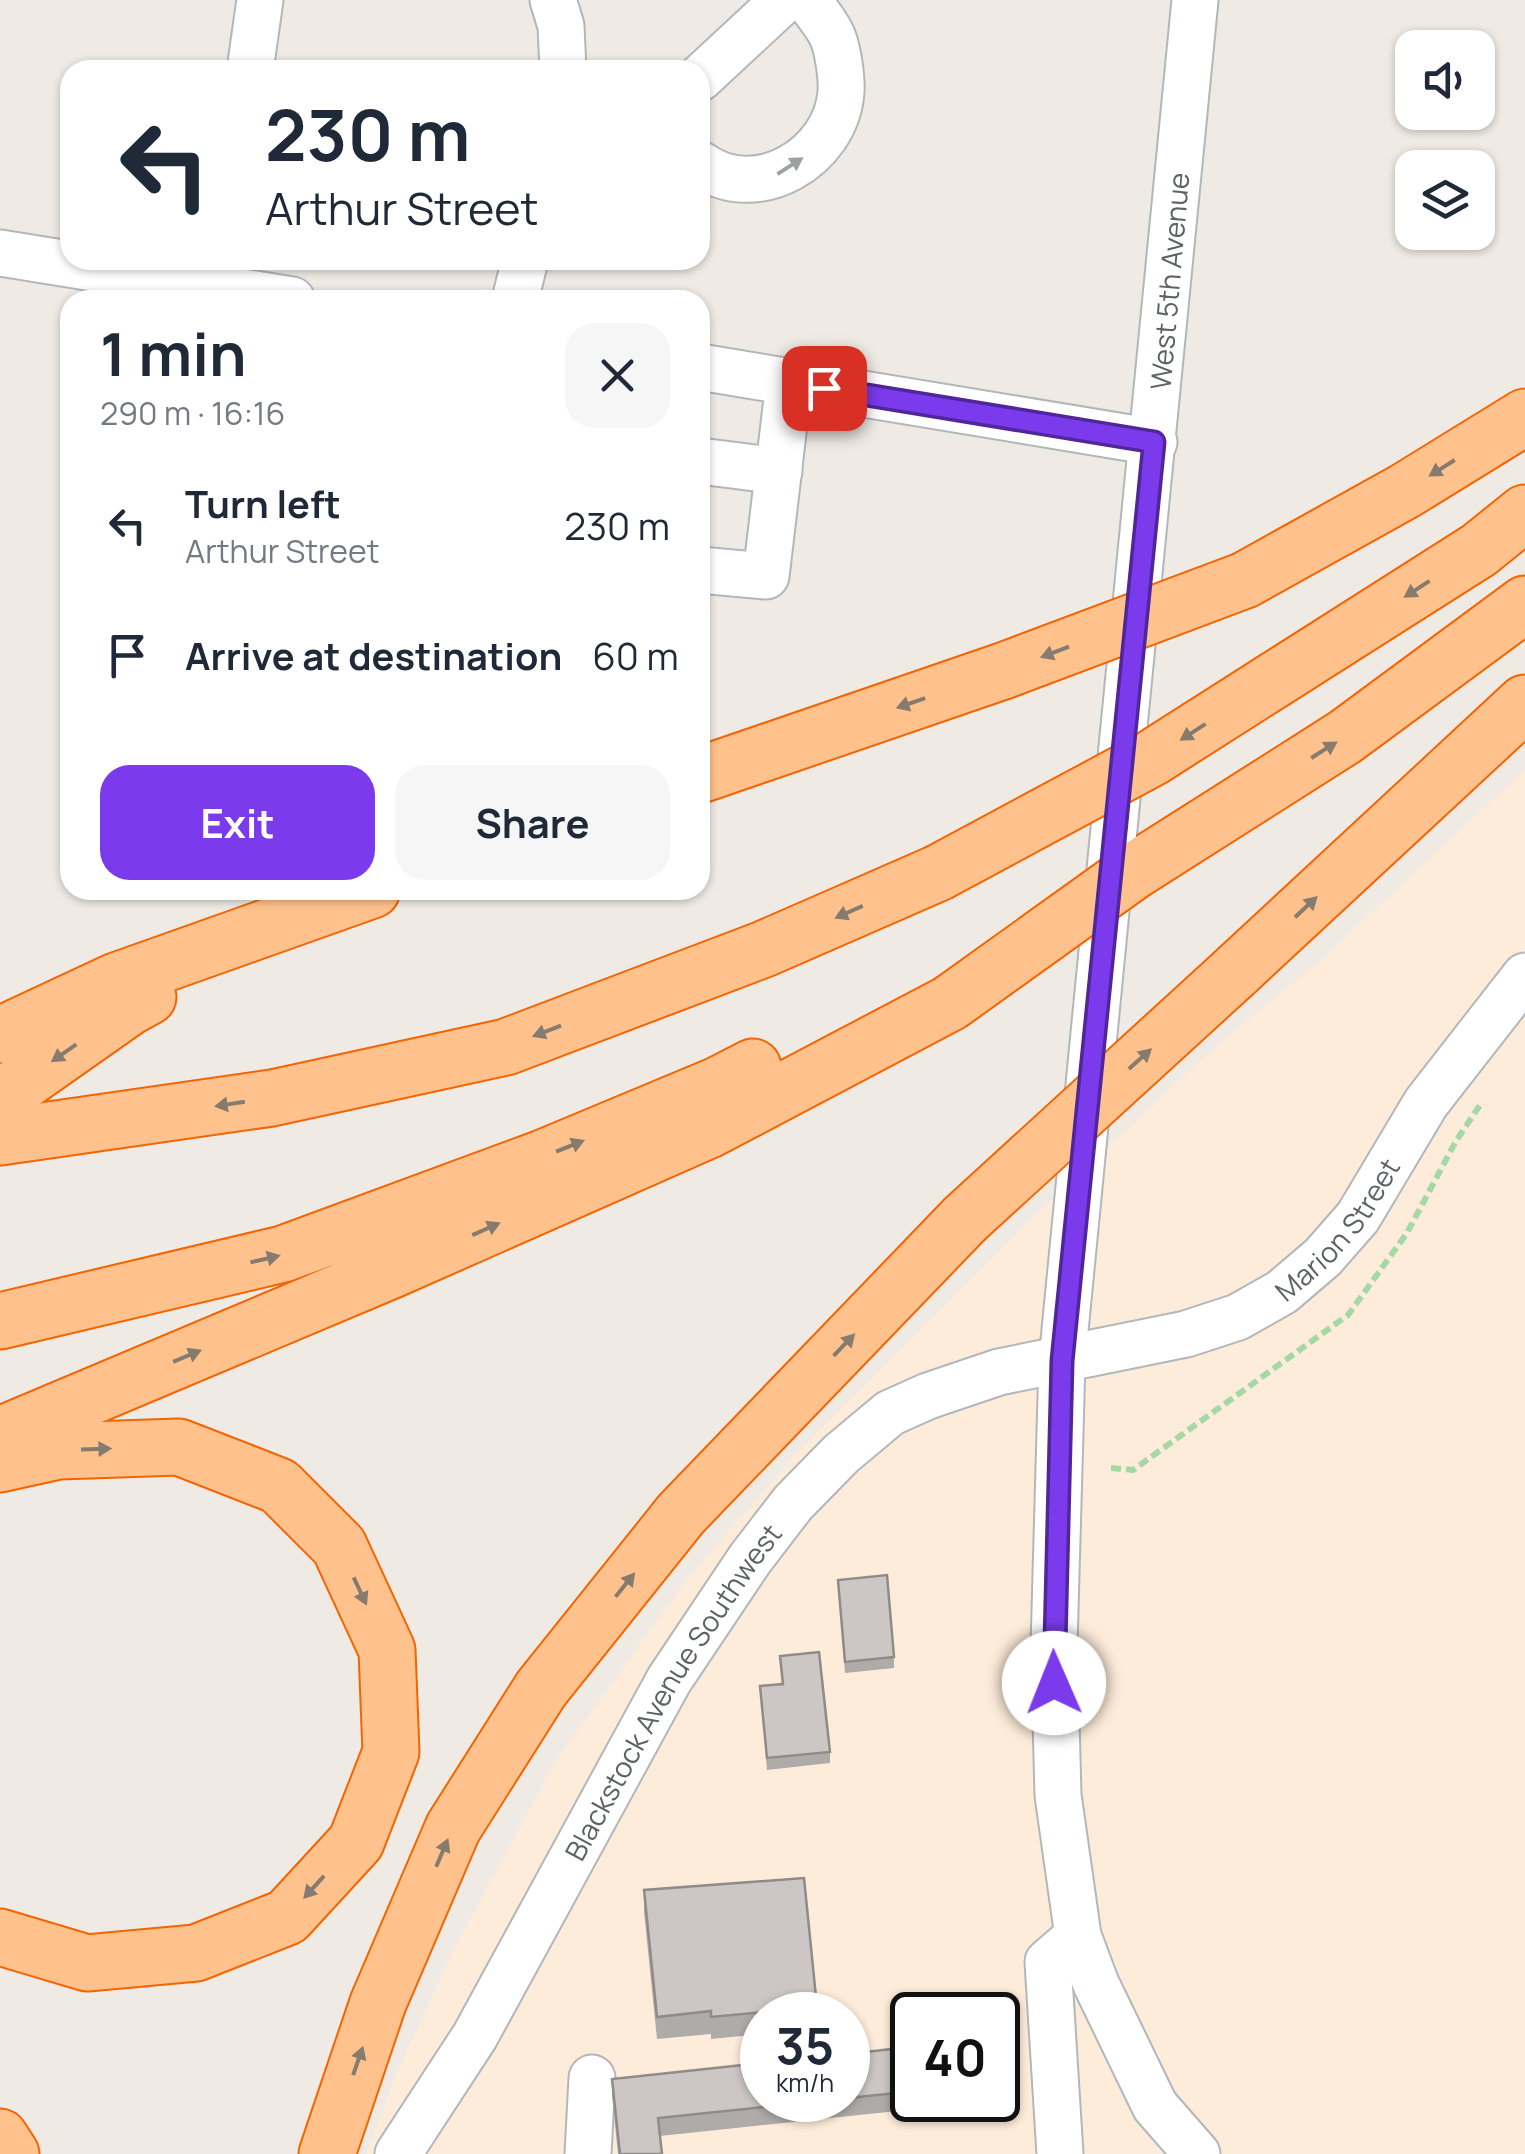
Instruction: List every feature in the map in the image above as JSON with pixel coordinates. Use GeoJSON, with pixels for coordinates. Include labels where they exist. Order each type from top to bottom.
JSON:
{"type":"FeatureCollection","features":[{"type":"Feature","properties":{"kind":"highway"},"geometry":{"type":"LineString","coordinates":[[710,772],[1004,671],[1245,580],[1405,491],[1525,417]]}},
{"type":"Feature","properties":{"kind":"highway"},"geometry":{"type":"LineString","coordinates":[[0,1137],[272,1098],[506,1047],[764,949],[938,873],[1152,758],[1479,550],[1525,513]]}},
{"type":"Feature","properties":{"kind":"highway"},"geometry":{"type":"LineString","coordinates":[[0,1435],[711,1130],[1134,872],[1345,737],[1525,604]]}},
{"type":"Feature","properties":{"kind":"highway"},"geometry":{"type":"LineString","coordinates":[[328,2154],[378,2003],[453,1828],[541,1689],[682,1514],[965,1219],[1525,703]]}},
{"type":"Feature","properties":{"kind":"highway"},"geometry":{"type":"LineString","coordinates":[[0,1035],[122,994],[344,900]]}},
{"type":"Feature","properties":{"kind":"highway"},"geometry":{"type":"LineString","coordinates":[[0,1320],[302,1248],[542,1158],[948,986]]}},
{"type":"Feature","properties":{"kind":"highway"},"geometry":{"type":"LineString","coordinates":[[0,1098],[122,994]]}},
{"type":"Feature","properties":{"kind":"highway"},"geometry":{"type":"LineString","coordinates":[[0,1464],[59,1451],[180,1446],[279,1486],[339,1546],[387,1650],[391,1752],[356,1842],[287,1917],[196,1954],[87,1963],[0,1937]]}},
{"type":"Feature","properties":{"kind":"highway"},"geometry":{"type":"LineString","coordinates":[[0,2137],[11,2154]]}},
{"type":"Feature","properties":{"kind":"street"},"geometry":{"type":"LineString","coordinates":[[251,60],[260,0]]}},
{"type":"Feature","properties":{"kind":"street"},"geometry":{"type":"LineString","coordinates":[[553,0],[562,26],[562,60]]}},
{"type":"Feature","properties":{"kind":"street"},"geometry":{"type":"LineString","coordinates":[[710,69],[784,0]]}},
{"type":"Feature","properties":{"kind":"street"},"geometry":{"type":"LineString","coordinates":[[710,172],[755,181],[789,172],[829,131],[841,92],[834,39],[808,0]]}},
{"type":"Feature","properties":{"kind":"street","name":"West 5th Avenue"},"geometry":{"type":"LineString","coordinates":[[1195,0],[1062,1361],[1054,1646],[1058,1794],[1078,1936],[1096,1984],[1155,2106],[1197,2154]]}},
{"type":"Feature","properties":{"kind":"street"},"geometry":{"type":"LineString","coordinates":[[0,253],[60,259]]}},
{"type":"Feature","properties":{"kind":"street"},"geometry":{"type":"LineString","coordinates":[[177,270],[219,274],[264,290]]}},
{"type":"Feature","properties":{"kind":"street"},"geometry":{"type":"LineString","coordinates":[[710,369],[1154,442]]}},
{"type":"Feature","properties":{"kind":"street"},"geometry":{"type":"LineString","coordinates":[[710,571],[766,576],[789,382]]}},
{"type":"Feature","properties":{"kind":"street"},"geometry":{"type":"LineString","coordinates":[[710,463],[778,471]]}},
{"type":"Feature","properties":{"kind":"street","name":"Marion Street"},"geometry":{"type":"LineString","coordinates":[[1062,1361],[1186,1334],[1238,1318],[1296,1280],[1323,1257],[1358,1217],[1426,1103],[1525,976]]}},
{"type":"Feature","properties":{"kind":"street","name":"Blackstock Avenue Southwest"},"geometry":{"type":"LineString","coordinates":[[398,2154],[475,2036],[669,1680],[793,1502],[890,1413],[999,1372],[1062,1361]]}},
{"type":"Feature","properties":{"kind":"street"},"geometry":{"type":"LineString","coordinates":[[1060,2154],[1048,1962],[1078,1936]]}},
{"type":"Feature","properties":{"kind":"street"},"geometry":{"type":"LineString","coordinates":[[588,2154],[592,2078]]}},
{"type":"Feature","properties":{"kind":"shaded area"},"geometry":{"type":"Polygon","coordinates":[[[1525,770],[1525,2154],[366,2154],[398,2070],[453,1951],[555,1762],[688,1578],[802,1447],[1010,1239],[1215,1047],[1315,965],[1525,770]]]}},
{"type":"Feature","properties":{"kind":"building"},"geometry":{"type":"Polygon","coordinates":[[[887,1575],[894,1657],[845,1662],[838,1580],[887,1575]]]}},
{"type":"Feature","properties":{"kind":"building"},"geometry":{"type":"Polygon","coordinates":[[[819,1652],[830,1752],[767,1758],[760,1686],[783,1684],[780,1656],[819,1652]]]}},
{"type":"Feature","properties":{"kind":"building"},"geometry":{"type":"Polygon","coordinates":[[[804,1878],[815,1992],[740,1992],[740,2014],[711,2017],[711,2011],[657,2017],[644,1890],[804,1878]]]}},
{"type":"Feature","properties":{"kind":"building"},"geometry":{"type":"Polygon","coordinates":[[[890,2049],[890,2094],[870,2096],[870,2052],[890,2049]]]}},
{"type":"Feature","properties":{"kind":"building"},"geometry":{"type":"Polygon","coordinates":[[[740,2065],[740,2110],[658,2118],[662,2154],[620,2154],[612,2079],[740,2065]]]}},
{"type":"Feature","properties":{"kind":"route"},"geometry":{"type":"LineString","coordinates":[[824,388],[1154,442],[1062,1361],[1054,1683]]}}]}
